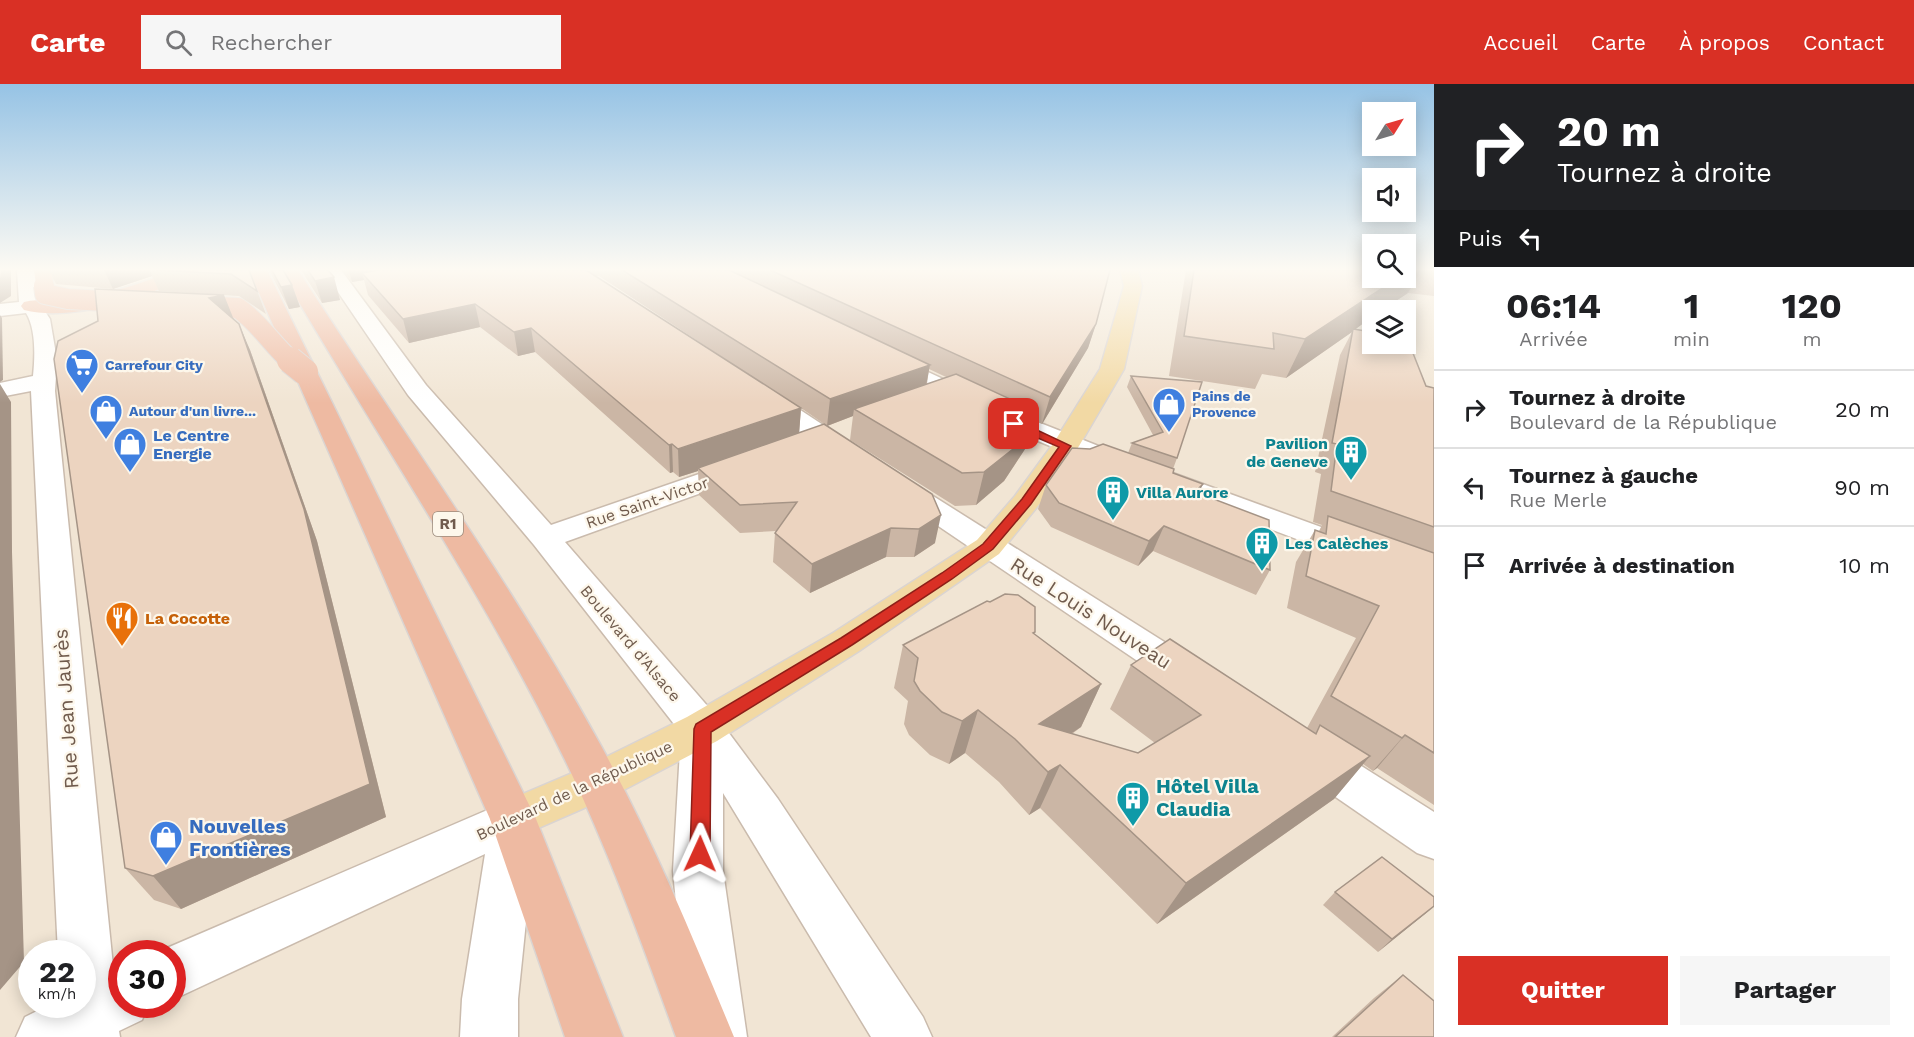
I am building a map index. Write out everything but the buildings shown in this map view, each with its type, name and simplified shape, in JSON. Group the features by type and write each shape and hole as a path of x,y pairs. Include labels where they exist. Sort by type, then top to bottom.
{"highway":[{"path":"247,314 254,319 275,348 305,372"},
{"path":"278,314 513,819 594,1037"},
{"name":"R1","path":"317,314 518,638 598,782"},
{"path":"598,782 644,879 705,1037"}],"main road":[{"name":"Boulevard de la République","path":"513,819 598,782 702,729 846,642 947,576 988,546 1026,502 1065,446 1112,369 1126,314"}],"street":[{"name":"Rue Jean Jaurès","path":"37,314 40,319 46,360 43,381 86,1023"},
{"name":"Boulevard d'Alsace","path":"369,314 417,390 545,538 702,729 762,813 903,1037"},
{"path":"866,350 1065,446 1125,465 1434,580"},
{"path":"0,390 43,381"},
{"name":"Rue Louis Nouveau","path":"749,387 879,475 1215,693"},
{"path":"920,404 951,392"},
{"path":"796,450 857,427"},
{"name":"Rue Saint-Victor","path":"545,538 762,462"},
{"path":"702,729 698,871 718,1037"},
{"path":"1285,740 1434,838"},
{"path":"489,1037 490,999 513,819"},
{"name":"Boulevard de la République","path":"186,967 513,819"}],"shaded area":[{"path":"0,314 1362,314 1362,354 1416,354 1416,314 1434,314 1434,1037 0,1037"}],"place":[{"name":"Carrefour City","path":"82,394"},
{"name":"Pains de Provence","path":"1169,433"},
{"name":"Autour d'un livre...","path":"106,440"},
{"name":"Le Centre Energie","path":"130,473"},
{"name":"Pavilion de Geneve","path":"1351,481"},
{"name":"Villa Aurore","path":"1113,521"},
{"name":"Les Calèches","path":"1262,572"},
{"name":"La Cocotte","path":"122,647"},
{"name":"Hôtel Villa Claudia","path":"1133,827"},
{"name":"Nouvelles Frontières","path":"166,866"}],"route":[{"path":"700,854 702,729 846,642 947,576 988,546 1026,502 1065,446 1014,424"}]}
